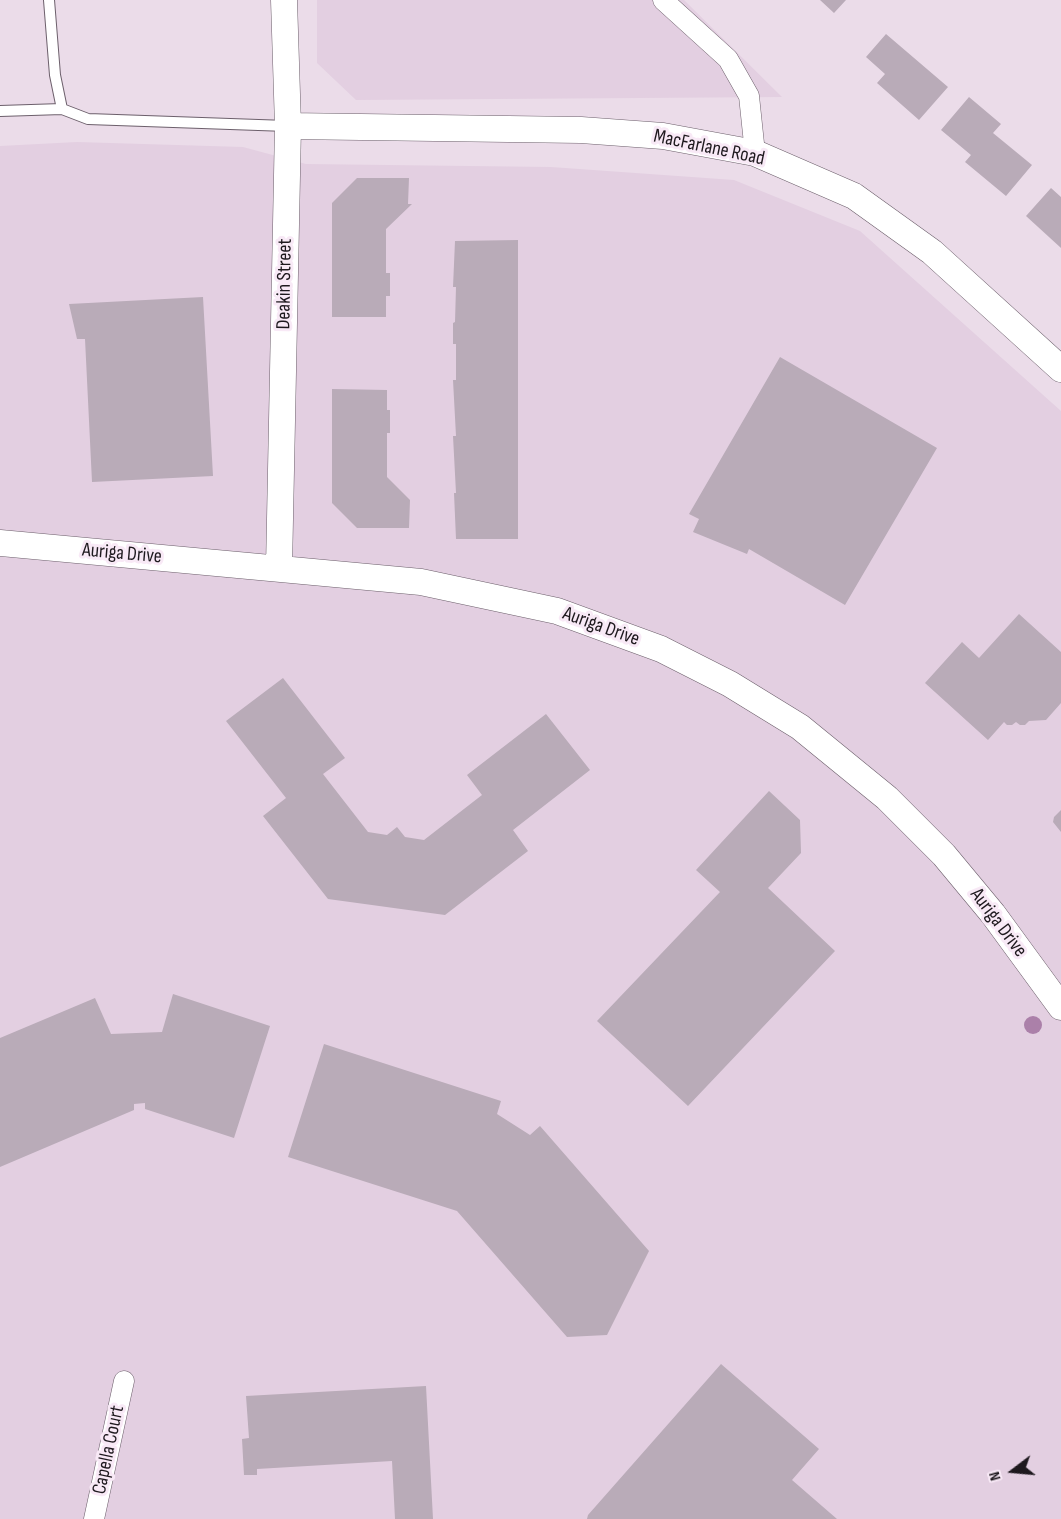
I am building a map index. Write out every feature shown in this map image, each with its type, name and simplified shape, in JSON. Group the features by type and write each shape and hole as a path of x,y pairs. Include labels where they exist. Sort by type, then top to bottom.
{"street":[{"name":"Deakin Street","path":"279,568 288,126 284,0"},
{"path":"663,0 728,59 749,96 755,153"},
{"name":"MacFarlane Road","path":"288,126 581,130 663,136 755,153 854,196 932,252 1061,369"},
{"name":"Auriga Drive","path":"0,543 421,582 557,611 661,649 730,684 800,727 887,798 945,855 993,914 1061,1007"},
{"name":"Capella Court","path":"94,1519 124,1381"}],"lane":[{"path":"49,0 55,75 62,109"},
{"path":"0,111 62,109 88,119 288,126"}],"shaded area":[{"path":"317,0 684,0 782,97 356,100 317,63"},
{"path":"77,142 243,147 306,164 551,167 734,180 860,231 1061,411 1061,1519 0,1519 0,146"}],"building":[{"path":"820,0 846,0 834,13"},
{"path":"886,34 948,87 919,120 877,83 885,74 866,57"},
{"path":"969,97 1001,124 993,133 1032,165 1006,196 965,162 971,155 941,130"},
{"path":"357,178 409,178 408,204 412,204 386,229 386,273 390,273 390,296 386,296 386,317 332,317 332,203"},
{"path":"1051,188 1061,197 1061,248 1026,216"},
{"path":"518,240 518,539 456,539 453,436 456,436 453,380 456,380 456,344 453,344 456,287 453,287 455,241"},
{"path":"203,297 213,476 92,482 85,339 77,339 69,304"},
{"path":"780,357 937,448 845,605 749,549 747,554 693,532 699,519 689,514"},
{"path":"332,389 387,390 390,433 387,433 387,477 410,500 409,528 357,528 332,503"},
{"path":"1019,614 1061,652 1061,703 1046,720 1029,721 1025,725 1016,722 1007,725 1004,722 988,740 925,683 962,642 979,658"},
{"path":"283,678 345,758 323,774 368,832 387,835 397,827 405,837 424,840 482,795 467,775 546,714 590,770 513,830 528,851 445,915 328,899 263,816 286,798 226,721"},
{"path":"769,791 800,820 801,853 768,888 835,951 688,1106 597,1021 720,892 696,870"},
{"path":"1061,810 1061,832 1053,822 1054,817"},
{"path":"173,994 270,1026 234,1138 145,1109 145,1103 134,1104 134,1110 0,1167 0,1038 95,998 111,1034 162,1032"},
{"path":"324,1044 501,1101 497,1114 530,1135 540,1126 649,1251 607,1335 567,1337 457,1211 288,1157"},
{"path":"721,1364 819,1449 792,1480 837,1519 587,1519 588,1515"},
{"path":"426,1386 433,1519 395,1519 392,1461 257,1469 257,1475 244,1475 242,1439 249,1438 246,1396"}]}
